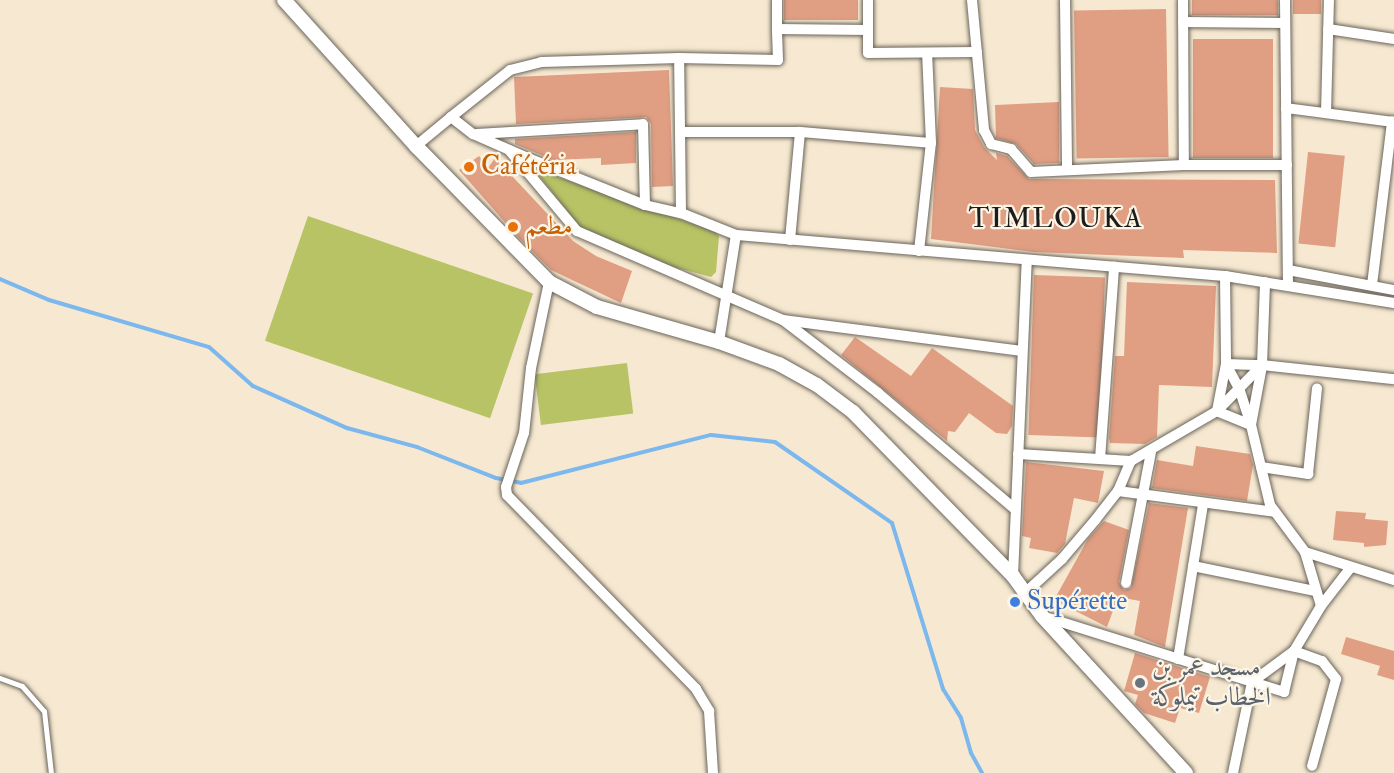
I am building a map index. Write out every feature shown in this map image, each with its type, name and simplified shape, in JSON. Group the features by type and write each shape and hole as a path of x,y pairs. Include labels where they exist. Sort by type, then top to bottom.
{"street":[{"path":"284,0 416,146 549,282 606,310 719,342 779,364 834,397 1013,576 1042,616 1186,773"},
{"path":"416,146 510,70 541,62 679,58 778,60 777,0"},
{"path":"868,0 868,53 977,52"},
{"path":"972,0 984,130 992,144 1011,148 1031,172 1067,168 1287,165"},
{"path":"1065,0 1067,168"},
{"path":"1183,0 1184,165"},
{"path":"1285,0 1288,285"},
{"path":"1326,113 1329,0"},
{"path":"1183,22 1285,23"},
{"path":"777,29 868,30"},
{"path":"1328,29 1394,39"},
{"path":"919,251 931,143 927,53"},
{"path":"679,58 681,213"},
{"path":"1286,108 1393,122 1372,285"},
{"path":"451,117 473,134 508,149 645,205 681,213 736,236 1225,276 1394,303"},
{"path":"473,134 644,124 645,205"},
{"path":"681,132 800,132 931,143"},
{"path":"790,240 800,132"},
{"path":"508,149 577,231 634,258 728,294 783,320 878,393 1015,509"},
{"path":"719,342 736,236"},
{"path":"1013,576 1027,260"},
{"path":"1100,459 1114,267"},
{"path":"1288,270 1394,290"},
{"path":"1217,411 1226,364 1225,276"},
{"path":"549,282 531,368 524,433 506,487 507,495 624,612 705,702 712,733 712,773"},
{"path":"1251,425 1262,365 1265,282"},
{"path":"783,320 1022,351"},
{"path":"1226,364 1262,365 1394,379"},
{"path":"1226,364 1239,388 1275,512 1305,552 1321,606"},
{"path":"1017,454 1131,461 1151,452 1217,411 1262,365"},
{"path":"1261,467 1308,474 1317,388"},
{"path":"1217,411 1251,425"},
{"path":"1126,583 1151,452"},
{"path":"1024,594 1062,559 1119,491 1131,461"},
{"path":"1119,491 1203,505 1275,512"},
{"path":"1178,659 1203,505"},
{"path":"1305,552 1394,580"},
{"path":"1193,566 1315,591"},
{"path":"1042,616 1284,692 1294,651 1321,606 1351,567"},
{"path":"1233,773 1252,682 1294,651"},
{"path":"1294,651 1322,661 1336,679 1312,766"}],"lane":[{"path":"0,678 31,693 44,711 51,773"}],"green space":[{"path":"534,169 714,231 719,236 716,272 711,277 666,265 582,230"},
{"path":"308,216 533,293 490,418 265,341"},
{"path":"627,363 633,414 541,425 535,374"}],"building":[{"path":"784,0 858,0 858,20 784,20"},
{"path":"1192,0 1278,0 1278,15 1192,15"},
{"path":"1293,0 1321,0 1321,14 1293,14"},
{"path":"1166,9 1169,157 1077,159 1074,11"},
{"path":"1193,39 1273,39 1273,158 1193,158"},
{"path":"669,70 673,186 652,187 651,124 646,117 516,124 514,77"},
{"path":"940,87 973,89 975,130 984,147 997,160 996,153 1007,156 1029,179 1275,180 1277,253 1183,250 1184,258 1034,252 931,239"},
{"path":"1059,102 1059,163 1034,164 1016,144 996,138 995,105"},
{"path":"636,132 636,163 601,165 601,158 553,160 515,144 515,139"},
{"path":"1308,152 1345,156 1335,247 1298,243"},
{"path":"479,156 488,168 495,158 573,241 596,256 632,271 621,303 551,270 518,237 459,170"},
{"path":"1034,275 1105,277 1099,437 1028,435"},
{"path":"1127,282 1216,286 1212,387 1159,385 1157,437 1145,444 1110,443 1109,438 1115,356 1124,356"},
{"path":"855,337 911,376 932,348 1013,406 1012,426 1007,434 996,433 969,413 955,432 948,431 947,441 841,355"},
{"path":"1196,446 1250,454 1253,465 1247,501 1152,488 1157,460 1193,466"},
{"path":"1026,462 1104,471 1098,503 1074,498 1065,544 1057,553 1029,548 1031,538 1022,536"},
{"path":"1149,503 1188,508 1165,647 1134,635 1140,601 1118,597 1107,627 1054,600 1088,539 1104,521 1129,530 1119,582 1124,590 1131,588"},
{"path":"1336,511 1366,513 1365,519 1388,521 1386,545 1364,547 1364,543 1333,540"},
{"path":"1346,637 1394,651 1394,680 1377,675 1380,666 1341,654"},
{"path":"1135,653 1210,677 1199,713 1180,708 1175,723 1144,713 1135,704 1138,695 1124,691"}],"waterway":[{"path":"0,279 49,300 209,347 253,386 347,428 417,447 496,478 521,483 711,435 775,442 892,523 943,689 961,718 971,753 982,773"}],"place":[{"name":"Cafétéria","path":"469,167"},
{"name":"مطعم","path":"513,227"},
{"name":"Supérette","path":"1015,602"},
{"name":"مسجد عمر بن الخطاب تيملوكة","path":"1140,683"}],"district":[{"name":"TIMLOUKA","path":"1056,219"}]}
